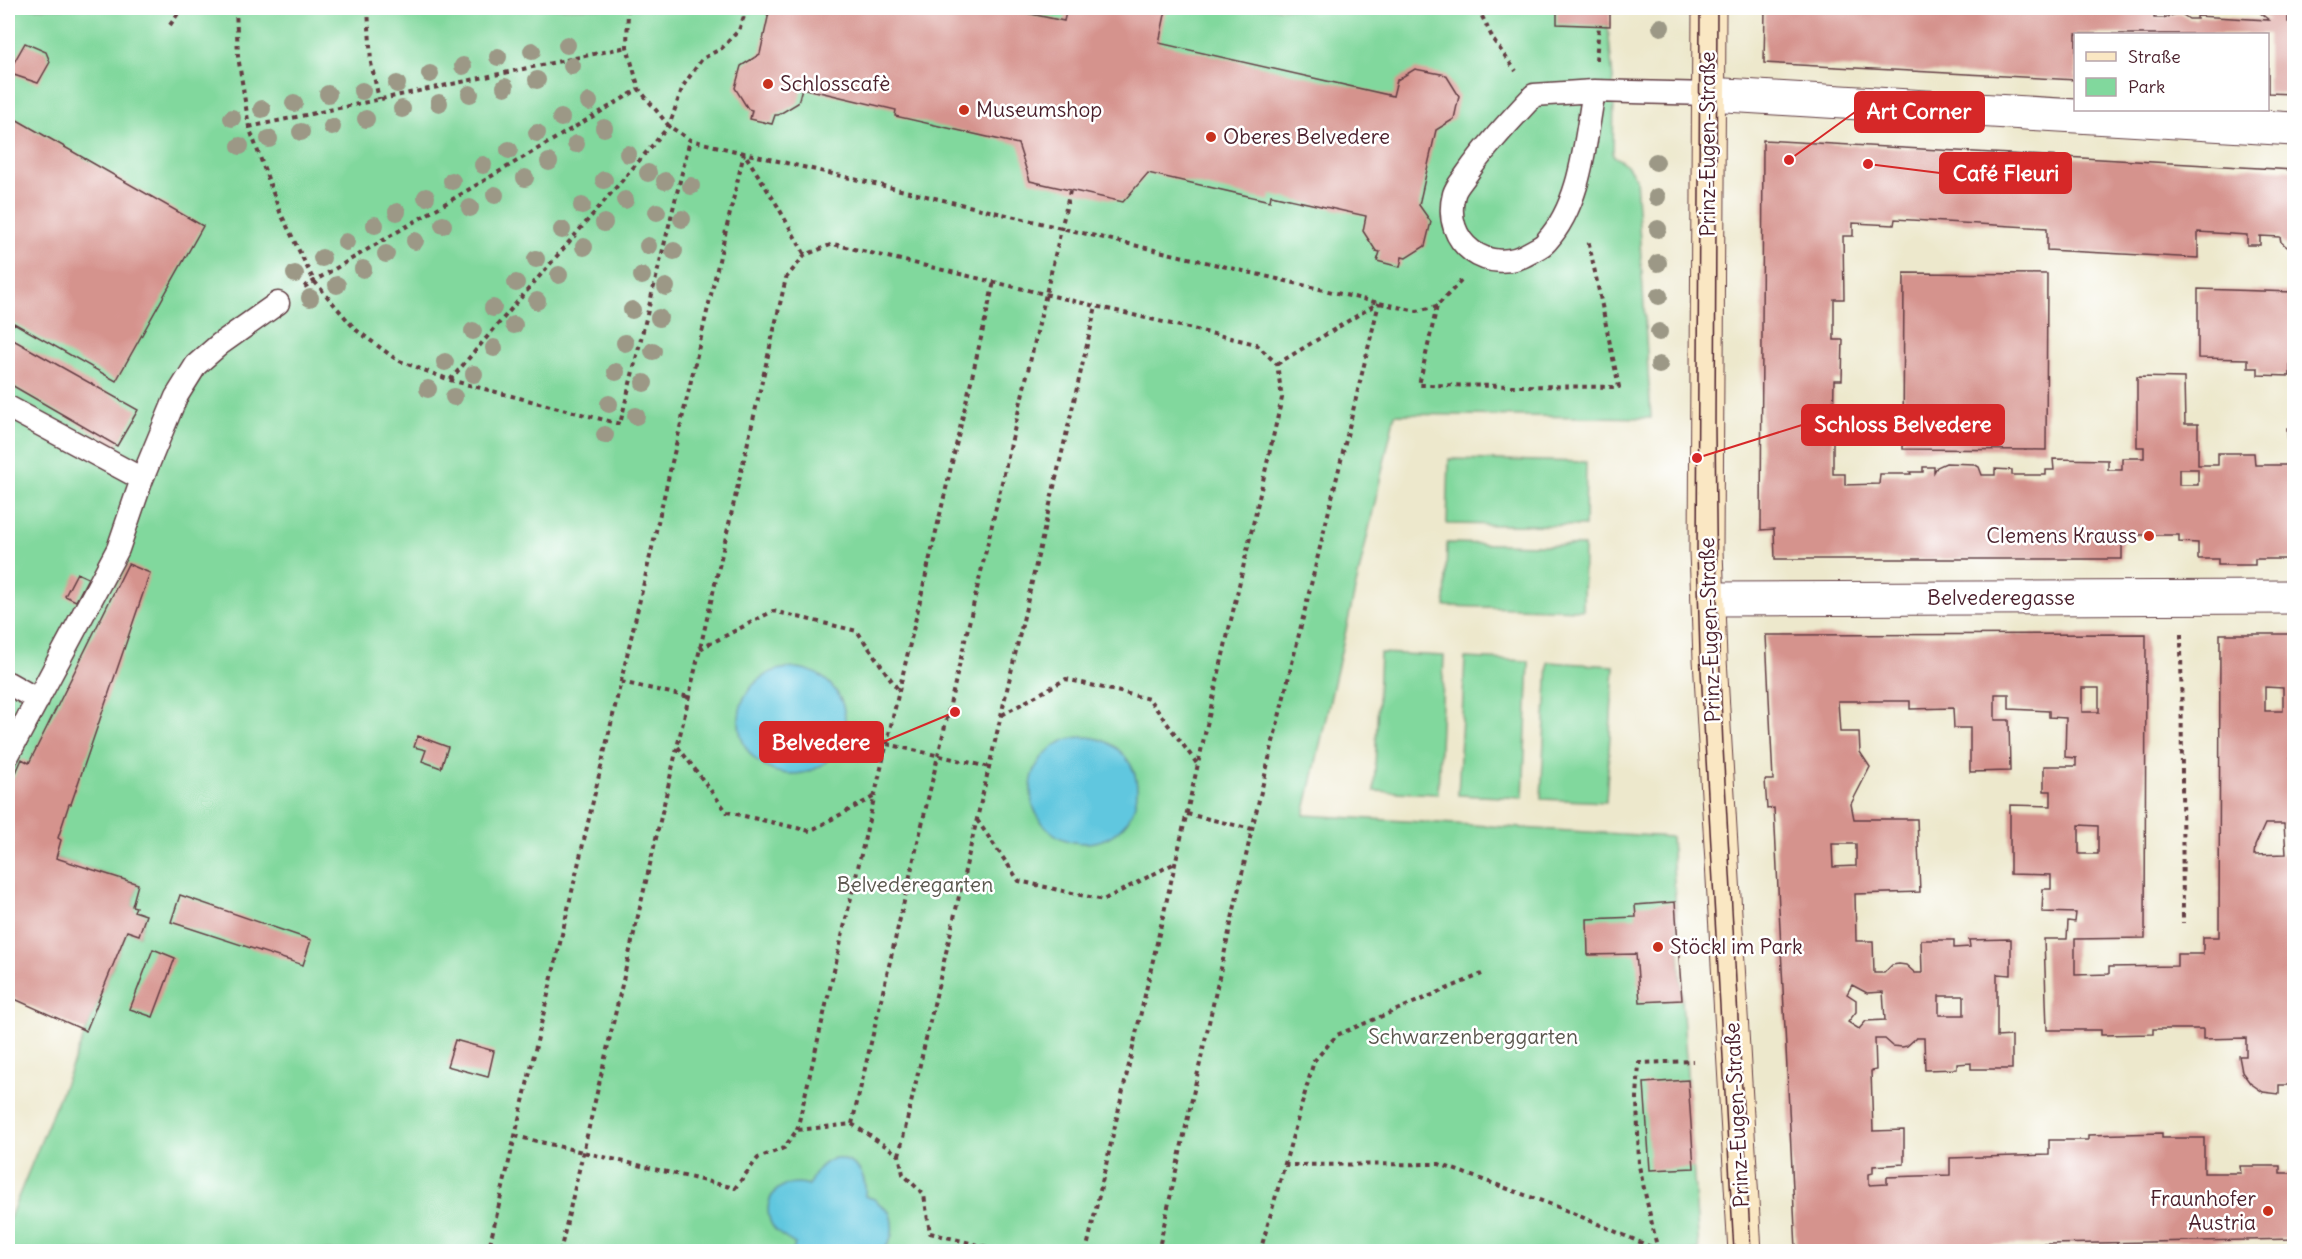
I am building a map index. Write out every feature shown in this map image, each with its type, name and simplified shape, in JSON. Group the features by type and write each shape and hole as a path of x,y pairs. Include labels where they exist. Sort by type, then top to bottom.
{"street":[{"name":"Prinz-Eugen-Straße","path":"1709,8 1707,599 1745,1251"},
{"path":"1709,94 2295,129"},
{"name":"Belvederegasse","path":"1707,599 2295,597"}],"lane":[{"path":"1594,91 1576,183 1564,219 1545,244 1519,259 1500,261 1481,258 1459,240 1451,214 1454,192 1486,146 1534,95 1594,91 1709,94"},
{"path":"8,755 118,549 142,480 176,397 196,366 220,344 278,303"},
{"path":"8,407 142,480"},
{"path":"8,683 38,700"}],"path":[{"path":"170,25 182,8"},
{"path":"236,8 238,56 249,127 280,212 314,281 355,329 397,360 450,380 620,424 690,140"},
{"path":"369,8 371,63 379,99"},
{"path":"619,8 628,8 627,47 639,89 669,126 690,140 1379,303 1417,311 1437,306 1419,385 1619,387 1576,183"},
{"path":"740,8 768,14"},
{"path":"450,380 669,126 683,86 702,59 722,48 739,30 747,8"},
{"path":"1478,8 1499,50"},
{"path":"249,127 627,47"},
{"path":"278,303 639,89"},
{"path":"744,153 805,255"},
{"path":"488,1251 744,153"},
{"path":"852,1124 1070,191"},
{"path":"560,1251 786,278 805,255 833,244 1256,344 1277,364 1282,398 1086,1251"},
{"path":"515,1136 735,1188 758,1158 784,1148 797,1130 994,282"},
{"path":"1277,364 1379,303"},
{"path":"1158,1251 1252,829 1379,303"},
{"path":"1007,1251 930,1233 924,1195 903,1174 899,1155 1096,306"},
{"path":"700,649 773,611 857,631 899,692"},
{"path":"2181,630 2183,923"},
{"path":"1001,715 1066,679 1149,699 1198,765"},
{"path":"621,682 689,697"},
{"path":"887,744 989,767"},
{"path":"678,746 727,812 810,831 875,796"},
{"path":"1187,814 1252,829"},
{"path":"977,819 1019,881 1103,900 1176,863"},
{"path":"1260,1251 1314,1061 1337,1035 1482,974"},
{"path":"1658,1251 1639,1166 1637,1098 1639,1063 1693,1061"},
{"path":"797,1130 852,1124 899,1155"},
{"path":"1284,1165 1439,1164 1561,1208 1658,1251 1687,1251"}],"green space":[{"path":"8,8 1610,8 1608,27 1614,90 1613,155 1627,165 1636,178 1651,418 1395,414 1304,815 1671,837 1699,1251 8,1251 8,1222 127,931 139,935 146,916 134,911 135,907 132,906 138,884 56,858 8,950"},
{"path":"1449,459 1586,462 1585,526 1447,524"},
{"path":"1447,543 1584,546 1583,610 1445,606"},
{"path":"1380,653 1444,656 1438,794 1374,791"},
{"path":"1465,658 1529,661 1523,798 1458,795"},
{"path":"1548,662 1614,666 1606,802 1541,799"}],"water":[{"path":"792,668 812,672 830,683 841,701 845,721 841,741 830,759 812,770 792,774 772,770 754,759 743,741 739,721 743,701 754,683 772,672"},
{"path":"1084,737 1104,741 1122,752 1133,770 1137,790 1133,810 1122,828 1104,839 1084,843 1064,839 1046,828 1035,810 1031,790 1035,770 1046,752 1064,741"},
{"path":"835,1158 849,1162 859,1170 864,1181 865,1196 874,1199 890,1213 892,1234 888,1244 880,1251 793,1251 795,1244 780,1234 770,1221 769,1203 777,1190 792,1183 809,1185 819,1168"}],"building":[{"name":"Oberes Belvedere","path":"770,8 1003,8 1064,21 1067,8 1165,8 1159,43 1393,96 1397,80 1415,69 1446,75 1459,96 1454,119 1436,130 1419,205 1431,222 1425,246 1406,258 1402,257 1400,267 1377,261 1380,252 1376,251 1363,231 1366,216 1271,195 1270,201 1148,173 1123,202 1030,181 1018,144 895,116 896,110 802,88 798,103 775,115 772,124 750,119 752,110 748,109 735,88 741,66 760,54"},
{"path":"1557,8 1610,8 1610,26 1557,24"},
{"path":"1765,8 2154,8 2154,18 2180,13 2189,19 2197,19 2197,16 2269,20 2254,8 2288,8 2288,22 2294,22 2294,94 2269,93 2269,33 2074,33 2074,80 1764,63"},
{"path":"25,43 46,52 50,62 38,83 8,73"},
{"path":"12,117 203,226 116,381 14,323 8,335 8,125"},
{"path":"1763,140 2294,170 2294,249 2291,250 2281,242 2280,237 2260,236 2260,245 2247,245 2247,235 2198,232 2198,258 2047,250 2047,228 1895,219 1894,225 1853,223 1853,236 1843,236 1844,299 1834,299 1834,340 1843,340 1842,380 1834,380 1833,474 1845,474 1845,485 1879,484 1880,474 1911,474 1910,472 1923,472 1923,467 1934,467 1934,472 1937,467 1946,463 1974,464 1979,467 1982,475 1995,475 1995,469 2012,470 2012,475 2046,475 2046,470 2054,470 2053,459 2108,460 2108,470 2122,470 2122,458 2144,458 2144,447 2137,447 2137,377 2184,378 2185,424 2198,424 2198,465 2218,465 2218,453 2254,453 2255,465 2294,465 2294,559 2255,559 2255,565 2218,565 2218,559 2198,559 2198,543 2179,542 2179,535 2122,535 2122,559 1775,559 1774,529 1761,530","holes":["2179,469 2198,469 2198,485 2179,485"]},
{"path":"1904,273 2047,274 2046,450 1903,449"},
{"path":"2198,289 2294,292 2294,360 2290,360 2290,376 2258,375 2258,368 2248,368 2248,359 2198,358"},
{"path":"8,337 138,410 117,446 8,383"},
{"path":"2287,428 2294,428 2294,445 2288,445"},
{"path":"128,564 150,573 71,804 69,804 58,838 61,840 56,858 138,884 132,906 136,907 134,911 146,915 139,935 127,931 86,1031 8,996 8,782 14,777 22,759 29,763"},
{"path":"77,573 88,578 76,601 65,596"},
{"path":"2146,634 2145,938 2075,939 2075,975 2109,974 2109,967 2177,966 2177,954 2203,954 2203,937 2219,937 2220,634 2294,634 2294,758 2290,758 2290,765 2294,765 2294,1085 2279,1085 2279,1094 2263,1092 2250,1083 2242,1072 2239,1056 2246,1056 2246,1038 2203,1039 2203,1029 2153,1029 2153,1034 2101,1035 2101,1030 2047,1030 2044,939 2067,939 2068,921 2075,922 2076,913 2042,912 2043,889 2051,889 2051,875 2010,874 2010,805 2051,806 2051,791 2044,791 2044,766 2076,766 2076,758 2065,757 2066,718 2049,717 2049,711 2009,709 2009,694 1995,694 1995,720 2009,720 2010,771 1970,772 1970,728 1954,728 1953,708 1910,709 1910,701 1838,701 1840,732 1859,732 1860,752 1870,767 1851,804 1854,819 1917,819 1920,892 1855,894 1856,941 1873,941 1874,973 1884,973 1892,965 1899,964 1906,965 1915,973 1922,973 1921,940 1954,940 1954,948 1970,947 1969,940 2011,939 2011,975 1997,974 1997,1037 2012,1036 2012,1069 1971,1069 1971,1063 1957,1064 1957,1069 1925,1070 1924,1038 1916,1038 1907,1046 1902,1047 1893,1046 1885,1039 1875,1039 1876,1070 1871,1071 1873,1131 1904,1130 1904,1164 1873,1166 1873,1173 1869,1174 1869,1185 1887,1184 1887,1177 1950,1175 1950,1158 2049,1155 2049,1140 2088,1140 2088,1135 2162,1133 2162,1138 2204,1138 2204,1173 2241,1173 2240,1166 2280,1166 2280,1173 2294,1173 2294,1239 1796,1249 1774,808 1767,809 1765,780 1773,780 1766,635","holes":["2265,687 2283,688 2283,711 2265,711","2082,688 2099,688 2099,712 2082,712","2265,824 2284,824 2286,854 2254,855 2255,846","2079,825 2098,826 2098,854 2079,854","1832,844 1856,844 1856,866 1833,867","1852,985 1867,993 1883,992 1885,1020 1866,1021 1859,1029 1848,1022 1856,1012 1856,1000 1847,994","1939,996 1964,996 1964,1015 1939,1015"]},
{"path":"418,736 448,747 441,768 422,761 426,750 414,747"},
{"path":"180,895 311,940 303,965 171,922"},
{"path":"1675,902 1682,1000 1640,1002 1636,954 1588,955 1587,919 1636,917 1635,905"},
{"path":"153,949 175,958 153,1017 130,1009"},
{"path":"455,1040 494,1051 488,1077 447,1066"},
{"path":"1688,1080 1694,1168 1650,1170 1644,1083"}],"tram line":[{"path":"1700,8 1697,552 1700,654 1734,1252"},
{"path":"1717,8 1715,428 1717,599 1751,1252"}],"place":[{"name":"Schlosscafè","path":"768,84"},
{"name":"Museumshop","path":"964,110"},
{"name":"Oberes Belvedere","path":"1211,137"},
{"name":"Art Corner","path":"1789,160"},
{"name":"Café Fleuri","path":"1868,164"},
{"name":"Schloss Belvedere","path":"1697,458"},
{"name":"Clemens Krauss","path":"2149,536"},
{"name":"Belvedere","path":"955,712"},
{"name":"Stöckl im Park","path":"1658,947"},
{"name":"Fraunhofer Austria","path":"2268,1211"}],"park label":[{"name":"Belvederegarten","path":"915,885"},
{"name":"Schwarzenberggarten","path":"1473,1037"}]}
